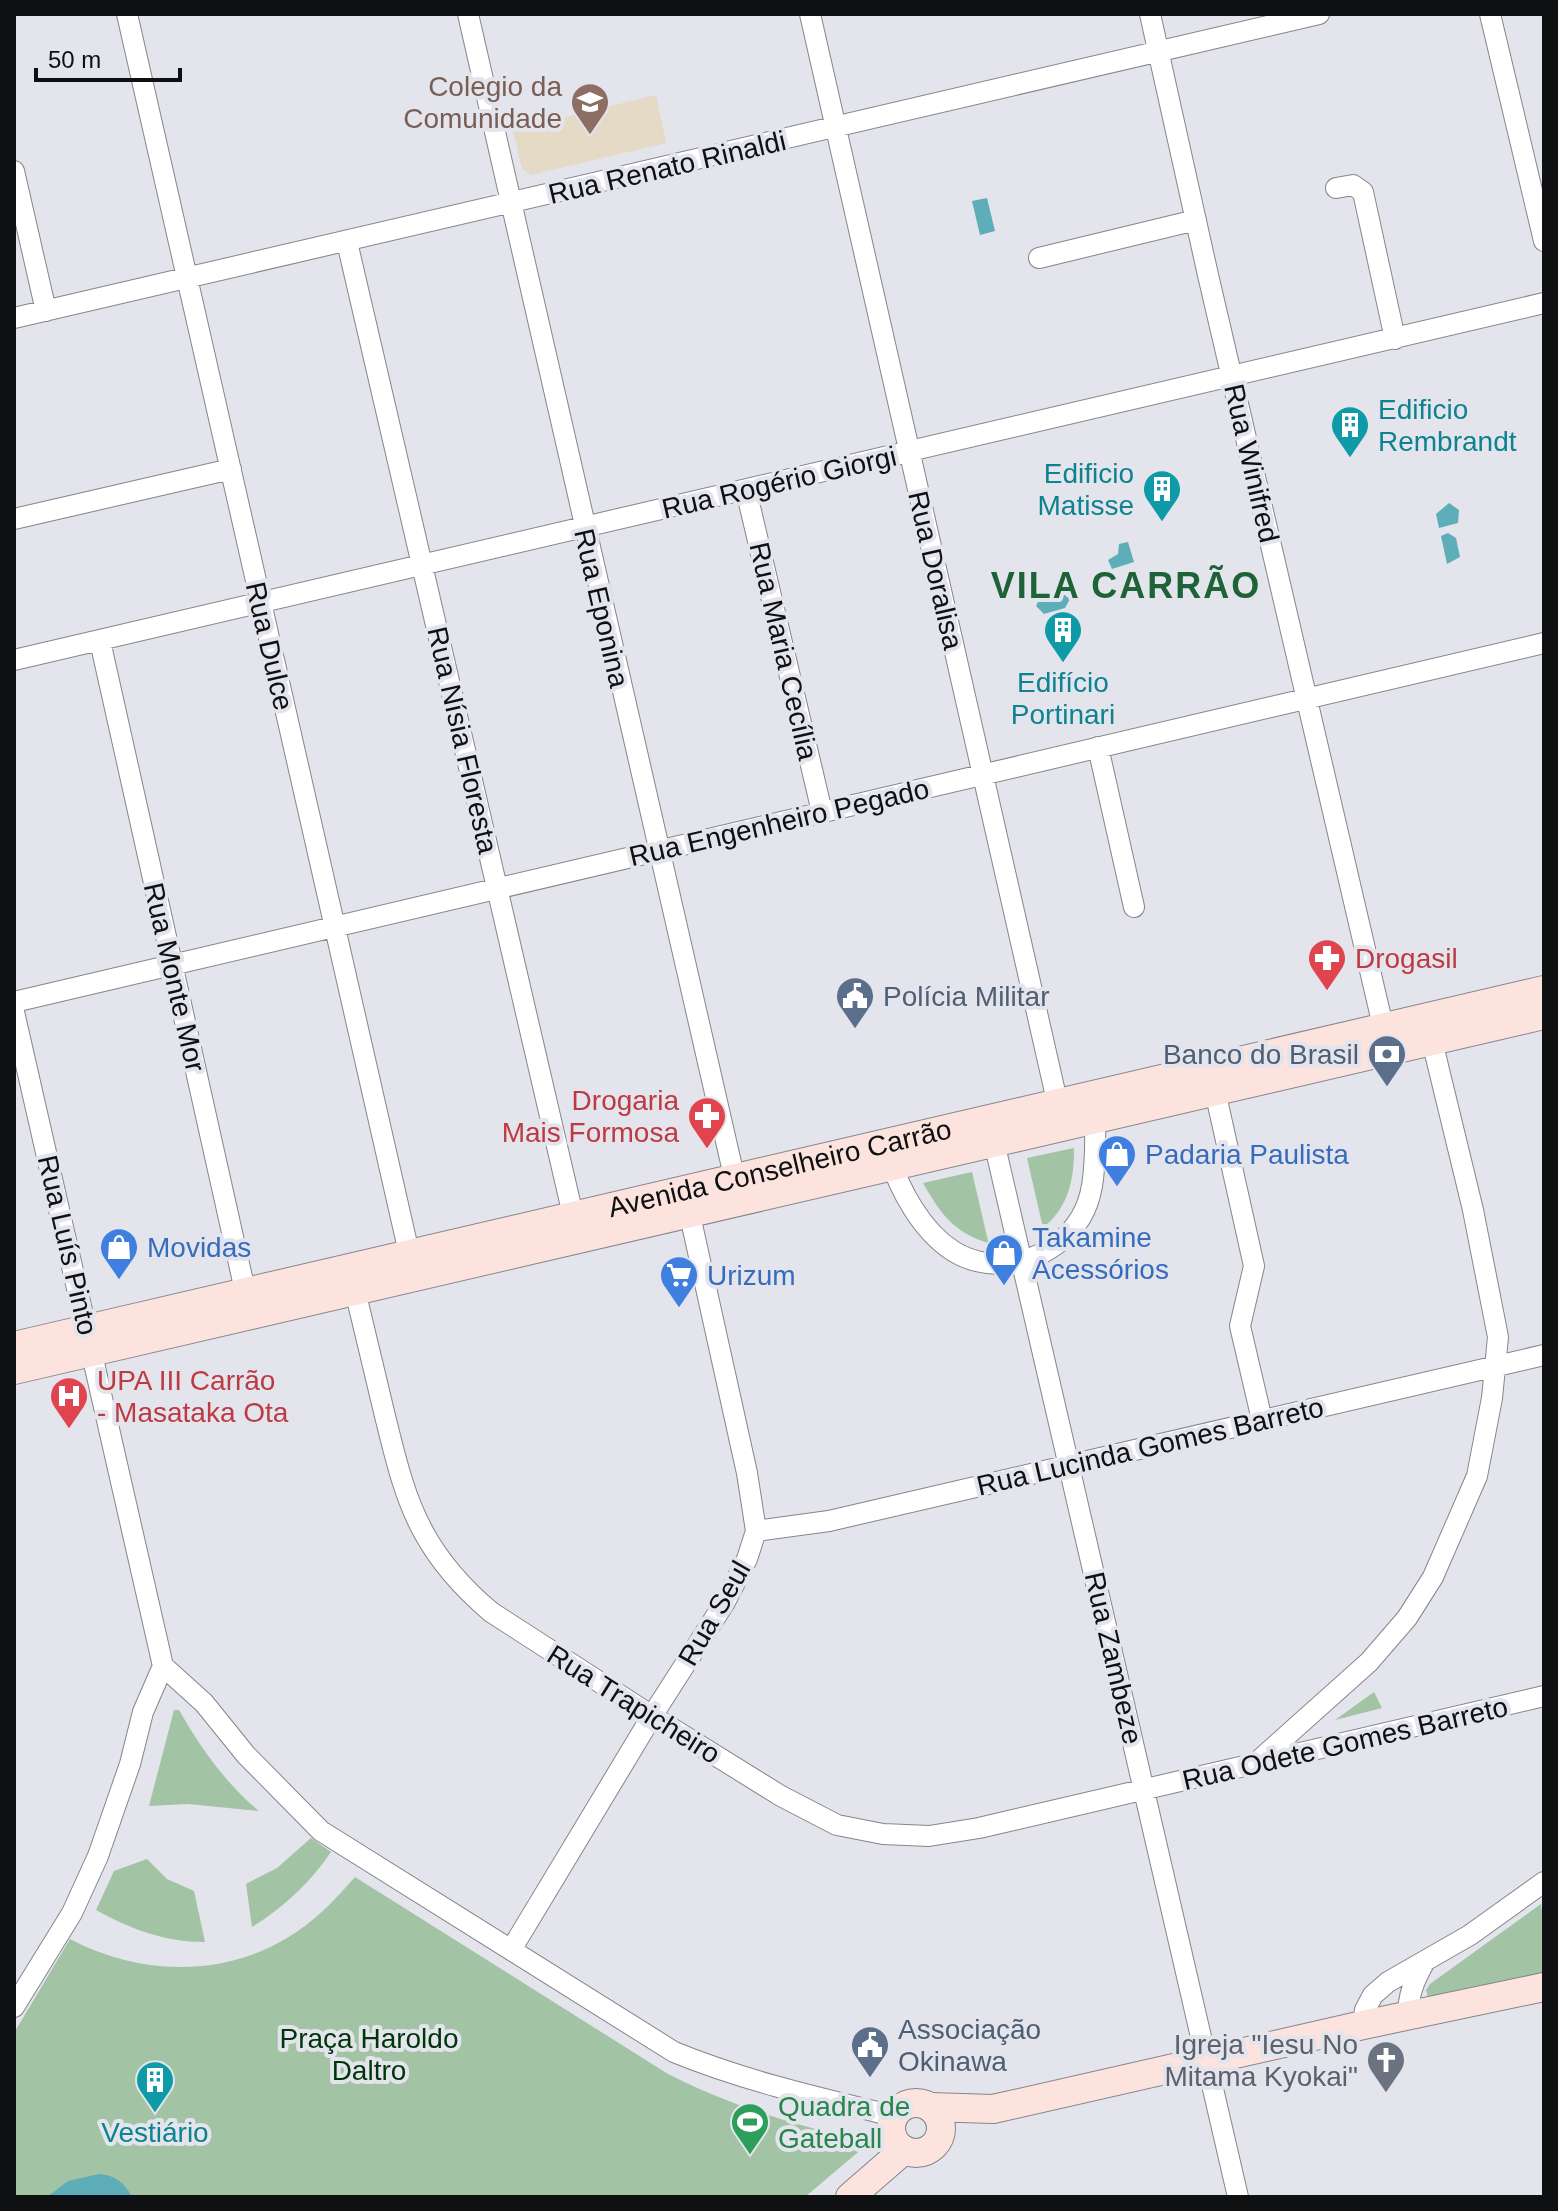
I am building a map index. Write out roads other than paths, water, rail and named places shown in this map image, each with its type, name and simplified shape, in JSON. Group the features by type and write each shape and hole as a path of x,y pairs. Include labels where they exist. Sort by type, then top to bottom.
{"main road":[{"name":"Avenida Conselheiro Carrão","path":"1093,1107 1215,1091 1544,990"},
{"name":"Avenida Conselheiro Carrão","path":"14,1370 90,1341 889,1154 1386,1039 1432,1041 1544,1015"},
{"name":"Avenida Conselheiro Carrão","path":"14,1346 90,1341"},
{"path":"993,2109 939,2137 920,2152 904,2150 893,2139 891,2124 894,2116 906,2105 914,2103 930,2107 993,2109 1544,1987"},
{"path":"930,2107 940,2121 939,2137"},
{"path":"850,2197 904,2150"}],"street":[{"name":"Rua Dulce","path":"127,14 412,1266"},
{"name":"Rua Eponina","path":"468,14 509,205 737,1190"},
{"name":"Rua Doralisa","path":"810,14 1060,1115"},
{"name":"Rua Winifred","path":"1150,14 1231,377 1386,1039"},
{"name":"Rua Renato Rinaldi","path":"14,318 1319,14"},
{"path":"1490,14 1544,241"},
{"path":"14,171 46,311"},
{"path":"1336,188 1353,185 1363,192 1395,339"},
{"path":"1039,258 1196,220"},
{"name":"Rua Nísia Floresta","path":"347,242 576,1227"},
{"name":"Rua Rogério Giorgi","path":"14,660 1544,303"},
{"path":"14,519 231,469"},
{"name":"Rua Maria Cecília","path":"746,490 822,812"},
{"name":"Rua Monte Mor","path":"100,641 248,1303"},
{"name":"Rua Engenheiro Pegado","path":"14,1002 1544,643"},
{"path":"1098,747 1134,907"},
{"name":"Rua Luís Pinto","path":"14,1012 163,1666"},
{"path":"1253,1765 1369,1662 1407,1618 1433,1577 1477,1476 1498,1337 1494,1306 1432,1041"},
{"path":"1215,1091 1254,1266 1240,1326 1262,1420"},
{"path":"889,1154 914,1208 929,1230 955,1252 990,1265 1004,1265 1044,1253 1058,1243 1081,1217 1089,1200 1094,1174 1093,1107"},
{"name":"Rua Zambeze","path":"992,1131 1238,2197"},
{"name":"Rua Seul","path":"511,1950 652,1716 725,1602 747,1559 756,1531 747,1473 687,1202"},
{"name":"Rua Trapicheiro","path":"352,1280 398,1469 418,1521 447,1568 491,1612 652,1716 781,1796 837,1825 883,1834 929,1836 979,1828 1145,1788"},
{"name":"Rua Lucinda Gomes Barreto","path":"756,1531 829,1521 1544,1355"},
{"path":"14,2007 72,1913 98,1856 130,1764 143,1712 163,1666 204,1703 246,1755 321,1831 674,2052 716,2070 787,2091 894,2116"},
{"name":"Rua Odete Gomes Barreto","path":"1145,1788 1544,1696"},
{"path":"1363,2025 1365,2010 1373,1995 1402,1972 1424,1963 1470,1935 1544,1882"},
{"path":"1408,2017 1411,1986 1424,1963"}],"water":[{"path":"987,198 995,231 980,235 972,201"},
{"path":"1449,503 1459,510 1458,523 1439,528 1436,514"},
{"path":"1448,533 1456,538 1460,557 1447,564 1441,536"},
{"path":"1128,542 1134,562 1112,569 1108,560 1118,554 1119,544"},
{"path":"1062,593 1070,599 1065,608 1044,614 1036,606 1040,598"},
{"path":"99,2174 119,2181 132,2197 47,2197 68,2181"}],"place":[{"name":"Colegio da Comunidade","path":"590,136"},
{"name":"Edificio Rembrandt","path":"1350,459"},
{"name":"Edificio Matisse","path":"1162,523"},
{"name":"Edifício Portinari","path":"1063,664"},
{"name":"Drogasil","path":"1327,992"},
{"name":"Polícia Militar","path":"855,1030"},
{"name":"Banco do Brasil","path":"1387,1088"},
{"name":"Drogaria Mais Formosa","path":"707,1150"},
{"name":"Padaria Paulista","path":"1117,1188"},
{"name":"Movidas","path":"119,1281"},
{"name":"Takamine Acessórios","path":"1004,1287"},
{"name":"Urizum","path":"679,1309"},
{"name":"UPA III Carrão - Masataka Ota","path":"69,1430"},
{"name":"Associação Okinawa","path":"870,2079"},
{"name":"Igreja \"Iesu No Mitama Kyokai\"","path":"1386,2094"},
{"name":"Vestiário","path":"155,2114"},
{"name":"Quadra de Gateball","path":"750,2156"}],"district":[{"name":"VILA CARRÃO","path":"1126,585"}],"park label":[{"name":"Praça Haroldo Daltro","path":"369,2054"}]}
